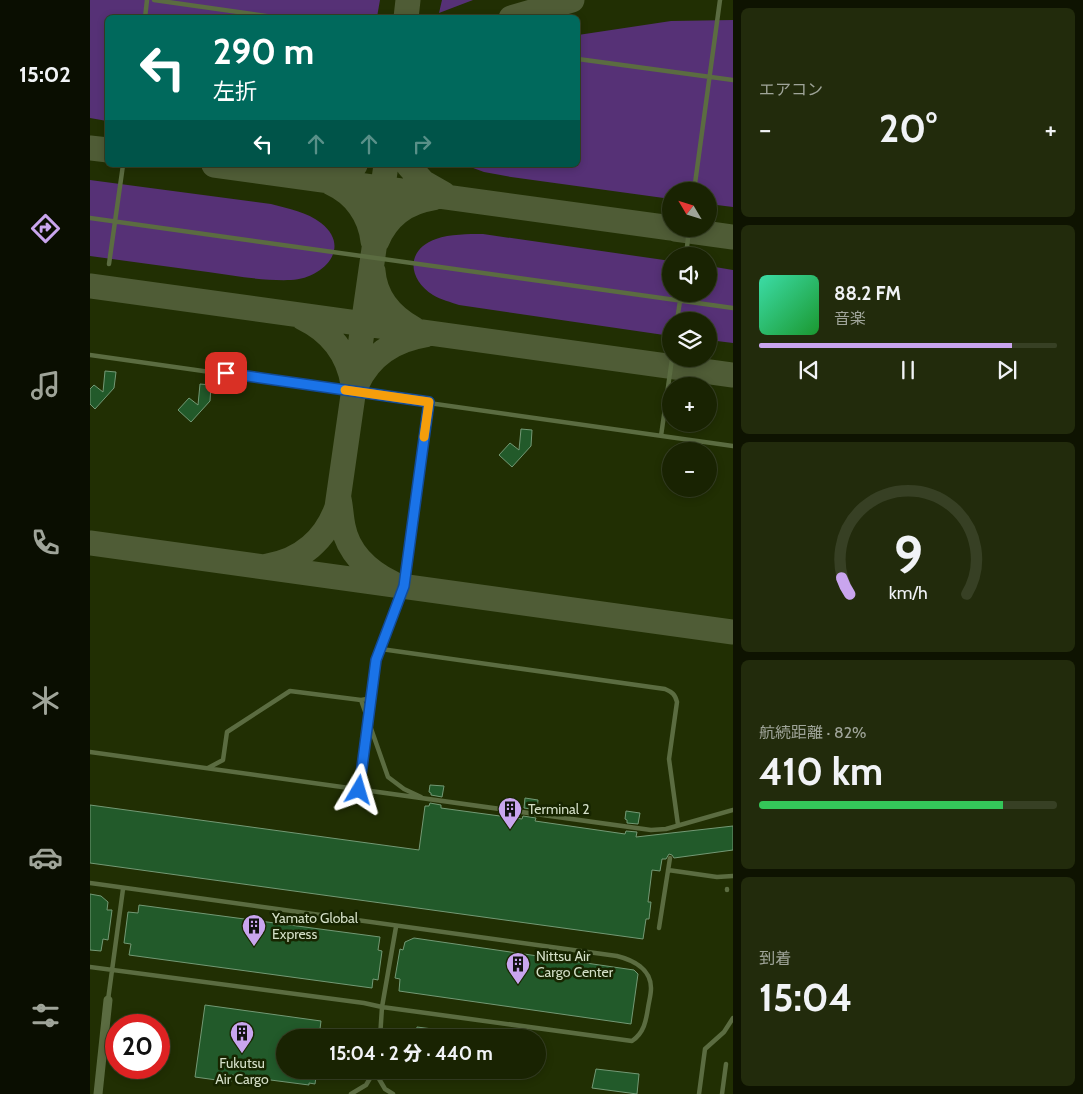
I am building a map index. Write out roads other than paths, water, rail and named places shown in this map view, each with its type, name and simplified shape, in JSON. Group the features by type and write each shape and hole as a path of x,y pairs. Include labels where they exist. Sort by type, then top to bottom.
{"street":[{"path":"98,1094 108,1000"}],"lane":[{"path":"145,15 147,0"},
{"path":"154,0 259,15"},
{"path":"695,182 720,0"},
{"path":"580,59 733,80"},
{"path":"109,264 123,167"},
{"path":"90,218 662,297"},
{"path":"693,302 733,308"},
{"path":"90,355 733,446"},
{"path":"661,436 671,367"},
{"path":"359,790 376,660 404,586 429,402"},
{"path":"380,649 671,691 676,697 677,702 669,759 678,825"},
{"path":"207,768 223,760 226,732 290,691 361,700 367,700 372,695"},
{"path":"361,700 388,777 404,789 425,799"},
{"path":"90,752 645,830 666,831 678,825 733,810"},
{"path":"659,928 670,858"},
{"path":"668,870 717,877 733,876"},
{"path":"90,883 630,959 639,965 652,987 646,1023 638,1037 632,1041 90,967"},
{"path":"108,1000 123,889"},
{"path":"381,1029 382,1007 396,927"},
{"path":"699,1094 705,1049 724,1032 733,1018"},
{"path":"722,1094 726,1064"},
{"path":"351,1094 362,1088 369,1079"},
{"path":"379,1079 385,1089 393,1094"}],"place":[{"name":"Terminal 2","path":"510,830"},
{"name":"Yamato Global Express","path":"254,947"},
{"name":"Nittsu Air Cargo Center","path":"518,985"},
{"name":"Fukutsu Air Cargo","path":"242,1054"}]}
